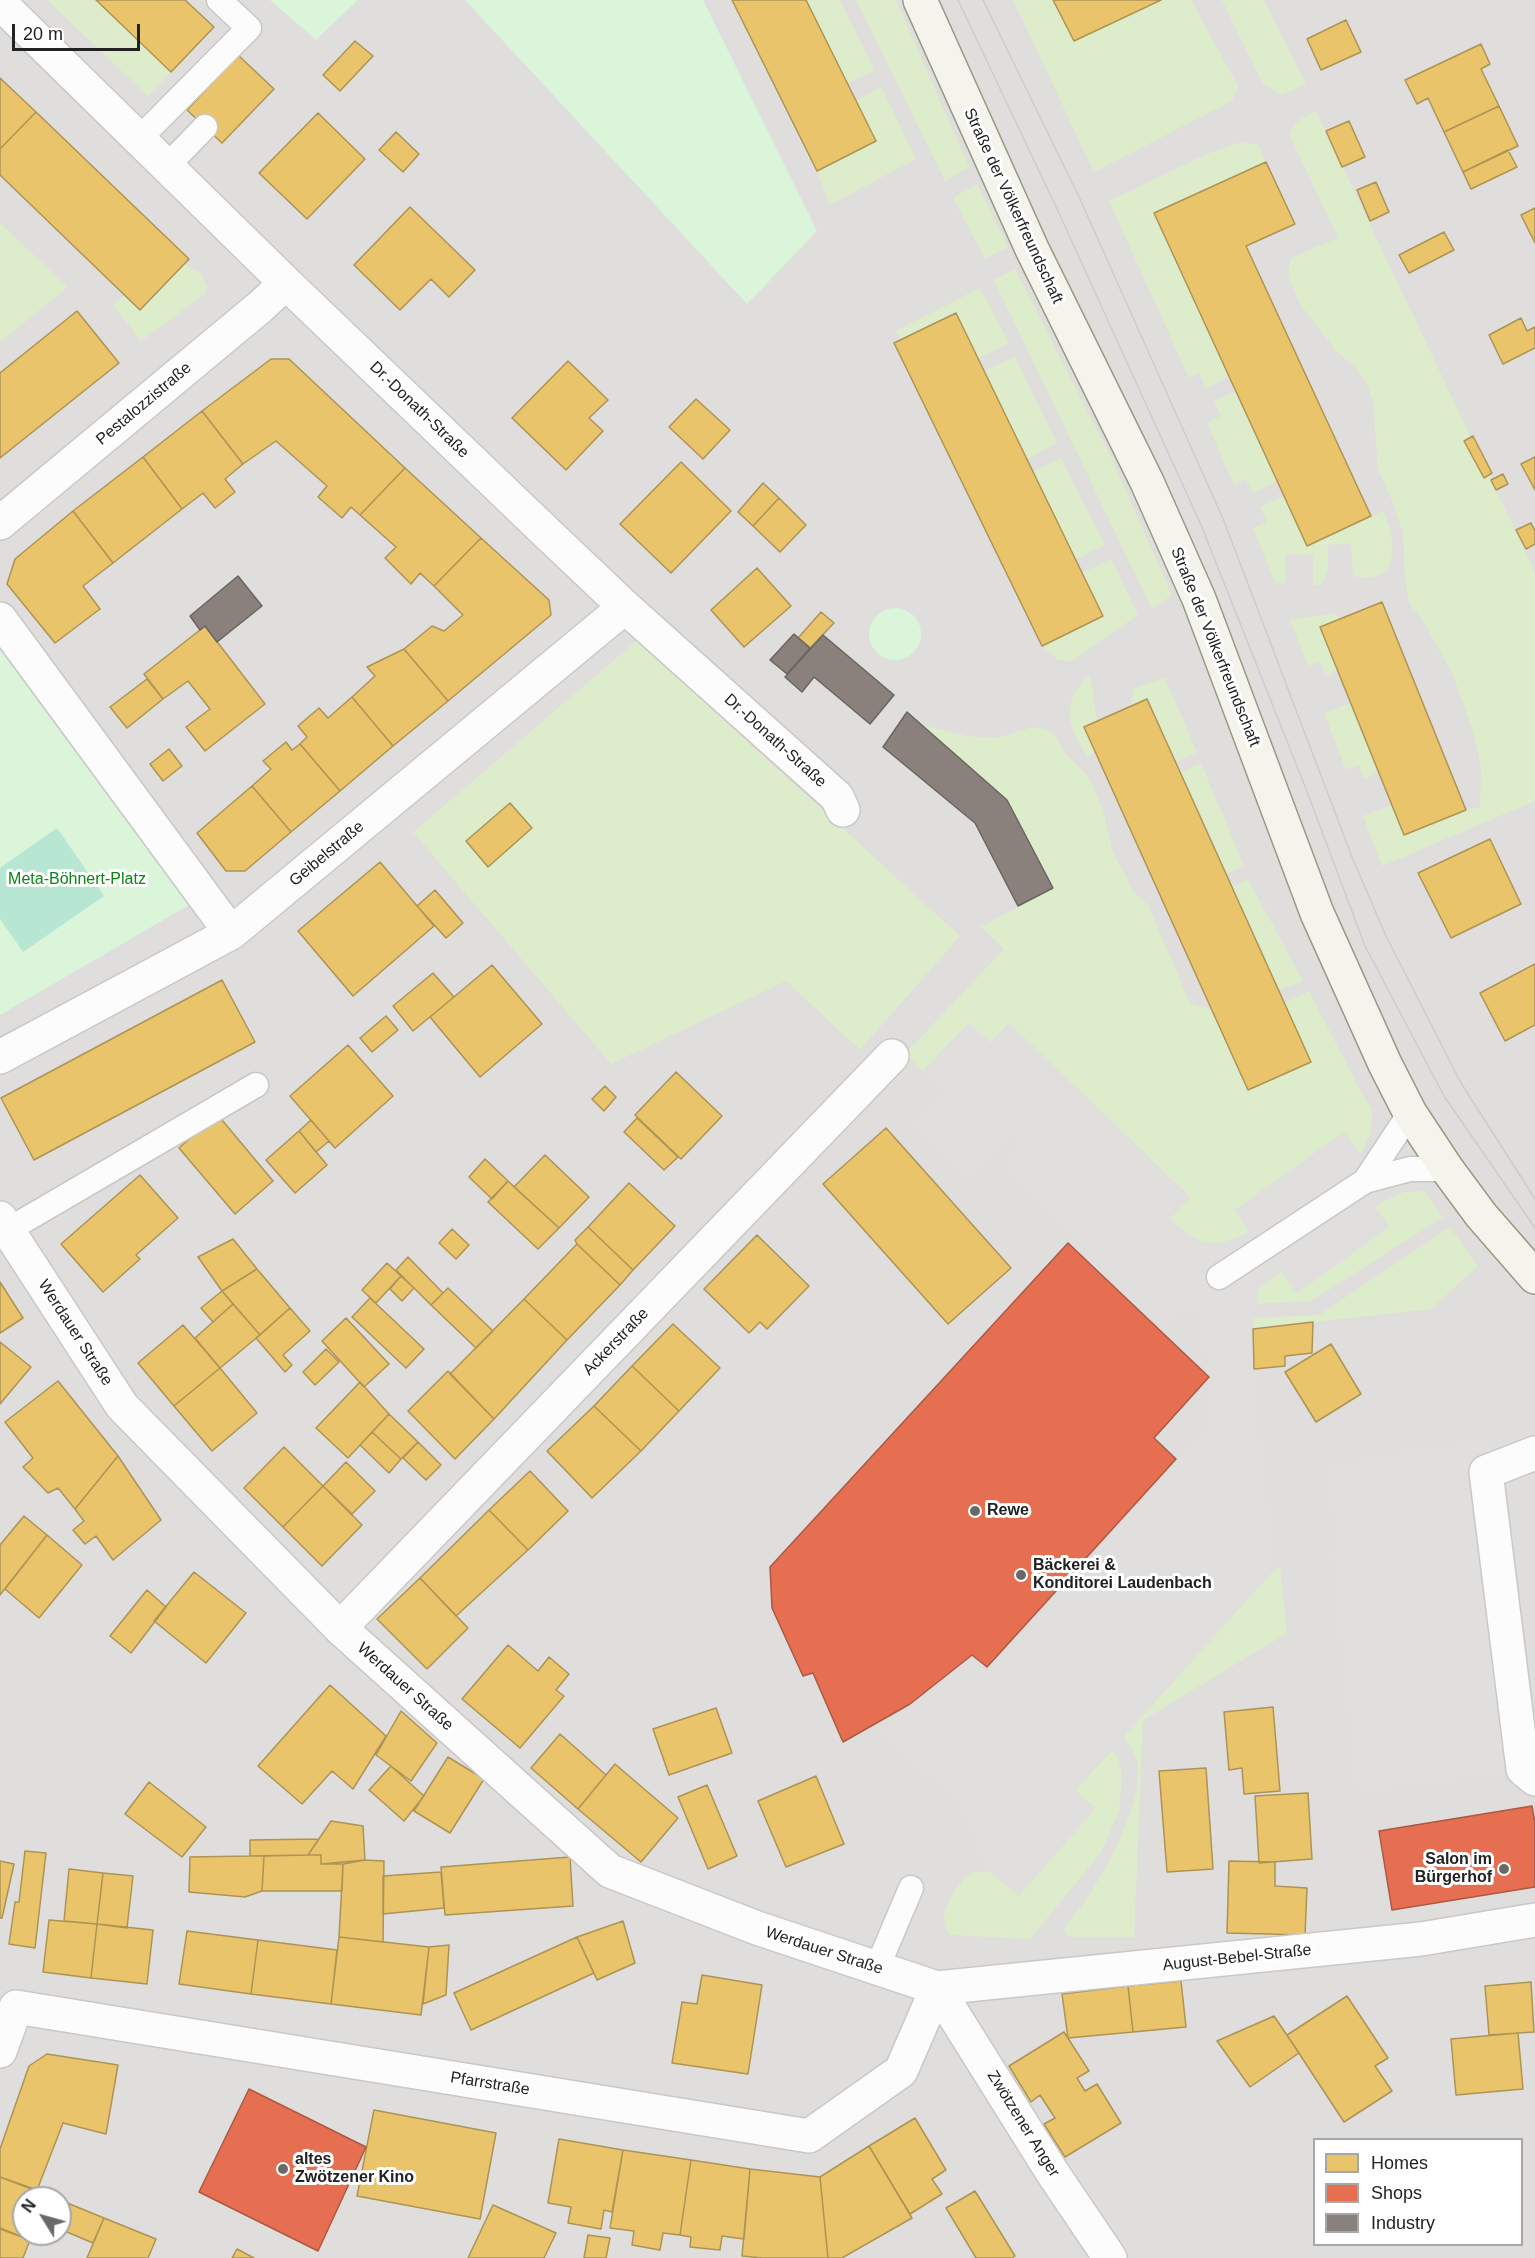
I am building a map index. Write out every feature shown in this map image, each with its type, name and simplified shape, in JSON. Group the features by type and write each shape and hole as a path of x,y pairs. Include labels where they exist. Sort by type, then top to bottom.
{"main road":[{"name":"Straße der Völkerfreundschaft","path":"920,0 1032,249 1147,482 1194,588 1317,913 1384,1064 1410,1113 1447,1169 1481,1215 1535,1277"}],"street":[{"name":"Dr.-Donath-Straße","path":"0,3 286,283 625,607 837,797 843,810"},
{"name":"Pestalozzistraße","path":"0,522 286,283"},
{"name":"Geibelstraße","path":"0,1057 231,933 625,607"},
{"path":"0,619 231,933"},
{"name":"Ackerstraße","path":"340,1628 892,1056"},
{"name":"Werdauer Straße","path":"4,1224 122,1406 340,1628 610,1870 757,1928 938,1988"},
{"path":"1535,1453 1486,1472 1523,1769 1535,1779"},
{"name":"August-Bebel-Straße","path":"938,1988 1420,1939 1535,1920"},
{"name":"Pfarrstraße","path":"0,2051 8,2005 809,2136 901,2071 938,1988"},
{"name":"Zwötzener Anger","path":"938,1988 1052,2172 1110,2258"}],"lane":[{"path":"139,139 249,28 219,0"},
{"path":"167,166 205,127"},
{"path":"4,1224 256,1085"},
{"path":"1365,1181 1410,1113"},
{"path":"1219,1277 1365,1181 1410,1169 1447,1169"},
{"path":"877,1968 911,1888"}],"shaded area":[{"path":"0,0 1535,0 1535,2258 0,2258"},
{"path":"969,1023 990,1043 1009,1023 1190,1197 1170,1219 1187,1235 1205,1244 1227,1243 1249,1232 1235,1210 1345,1132 1361,1155 1365,1181 1374,1205 1389,1227 1297,1293 1281,1272 1259,1288 1253,1318 1256,1420 1274,1570 1075,1790 1095,1809 1019,1896 990,1872 962,1808 878,1726 912,1706 970,1660 987,1672 1212,1422 1211,1379 1200,1315 1191,1304 1167,1327 1004,1165 1025,1142 1011,1136 969,1180 913,1125 945,1092 923,1071"},
{"path":"1482,1441 1523,1769 1358,1790 1333,1551 1340,1548 1325,1467"}],"green space":[{"path":"47,0 96,0 171,72 148,96"},
{"path":"270,0 358,0 316,40"},
{"path":"465,0 703,0 817,231 747,304"},
{"path":"806,0 840,0 874,70 847,84"},
{"path":"856,0 896,0 969,167 945,181"},
{"path":"1013,0 1191,0 1238,86 1232,101 1094,172"},
{"path":"1222,0 1264,0 1306,84 1282,95 1263,84"},
{"path":"881,86 916,159 830,205 817,171 876,141 856,101"},
{"path":"1316,111 1535,572 1535,801 1382,866 1363,816 1392,805 1404,835 1466,810 1480,807 1481,768 1475,740 1452,673 1426,626 1409,602 1405,579 1403,534 1392,500 1378,470 1373,401 1366,382 1355,368 1336,351 1301,305 1288,277 1291,258 1338,238 1290,136 1296,123"},
{"path":"1238,143 1258,144 1266,162 1154,213 1229,377 1206,388 1199,373 1189,378 1109,201 1207,154"},
{"path":"977,184 1008,247 985,259 953,198"},
{"path":"0,223 68,287 0,342"},
{"path":"184,264 201,273 207,286 204,295 141,341 113,305 124,295 140,310"},
{"path":"1015,269 1111,457 1172,595 1152,609 994,280"},
{"path":"980,288 1009,343 978,358 956,313 902,339 895,331"},
{"path":"1015,357 1057,443 1027,459 984,371"},
{"path":"1236,391 1277,481 1253,493 1246,479 1234,485 1207,423 1221,416 1214,401"},
{"path":"1061,458 1105,545 1076,559 1033,472"},
{"path":"1284,496 1307,545 1383,511 1391,535 1392,547 1391,559 1387,568 1380,575 1369,578 1353,576 1351,543 1328,545 1328,572 1321,585 1313,585 1313,555 1286,554 1285,583 1275,583 1253,528 1267,522 1260,507"},
{"path":"1111,559 1138,615 1072,661 1058,660 1042,646 1103,616 1082,573"},
{"path":"895,608 905,610 913,616 919,624 921,634 919,644 913,652 905,658 895,660 885,658 877,652 871,644 869,634 871,624 877,616 885,610"},
{"path":"1334,613 1340,619 1338,670 1326,675 1320,662 1308,666 1290,620"},
{"name":"Meta-Böhnert-Platz","path":"0,640 189,905 0,1015"},
{"path":"637,640 960,936 860,1050 786,981 611,1064 413,832"},
{"path":"1090,675 1097,721 1108,716 1084,727 1095,752 1088,756 1075,735 1070,714 1074,694"},
{"path":"1165,678 1197,752 1176,762 1147,699 1130,707 1134,688"},
{"path":"1351,703 1378,773 1364,779 1359,765 1346,770 1324,713"},
{"path":"922,725 967,736 996,738 1033,727 1046,729 1056,736 1065,753 1087,775 1103,809 1112,850 1133,891 1148,905 1190,1003 1212,1010 1248,1090 1311,1062 1285,1003 1309,991 1363,1096 1372,1108 1371,1132 1361,1155 1344,1132 1235,1210 1250,1232 1226,1242 1207,1243 1190,1235 1170,1219 1190,1197 1009,1023 990,1043 969,1023 923,1071 905,1054 1004,949 981,927 1053,888 1007,800"},
{"path":"1201,763 1244,866 1227,874 1181,772"},
{"path":"57,828 104,896 23,952 0,919 0,868"},
{"path":"1248,879 1303,981 1279,990 1232,887"},
{"path":"1424,1191 1443,1217 1311,1301 1254,1304 1259,1288 1281,1272 1297,1292 1389,1227 1374,1206 1404,1192"},
{"path":"1450,1227 1478,1266 1431,1309 1253,1329 1253,1318 1319,1315"},
{"path":"1280,1567 1287,1633 1143,1720 1134,1937 1070,1937 1064,1928 1101,1875 1126,1826 1137,1791 1137,1761 1132,1748 1123,1737 1274,1570"},
{"path":"1112,1750 1118,1757 1122,1775 1119,1812 1100,1854 1030,1939 950,1935 945,1927 945,1910 954,1892 965,1878 971,1872 990,1872 1019,1896 1095,1808 1075,1791"}],"building: Homes":[{"path":"96,0 185,0 214,27 171,72"},
{"path":"732,0 806,0 876,141 817,171"},
{"path":"1053,0 1161,0 1074,41"},
{"path":"1346,20 1361,52 1321,70 1307,39"},
{"path":"355,41 373,56 340,91 323,75"},
{"path":"1481,44 1490,64 1481,69 1499,106 1444,132 1428,98 1417,104 1405,80"},
{"path":"238,55 274,89 222,143 187,110"},
{"path":"0,78 36,112 0,149"},
{"path":"1499,106 1518,146 1463,172 1444,132"},
{"path":"36,112 189,259 140,310 0,175 0,149"},
{"path":"318,113 365,159 307,219 259,173"},
{"path":"1349,121 1365,157 1342,167 1326,131"},
{"path":"396,132 419,154 403,172 379,150"},
{"path":"1508,150 1517,167 1471,189 1463,172"},
{"path":"1266,162 1295,224 1246,246 1371,516 1307,546 1154,213"},
{"path":"1376,182 1389,212 1370,221 1357,190"},
{"path":"410,207 475,270 449,297 431,279 400,310 354,265"},
{"path":"1535,208 1535,243 1521,215"},
{"path":"1444,232 1454,250 1409,273 1399,255"},
{"path":"77,311 119,363 0,458 0,373"},
{"path":"956,313 1103,616 1042,646 894,343"},
{"path":"1521,318 1527,331 1535,327 1535,348 1503,364 1489,335"},
{"path":"271,359 289,359 405,468 360,515 351,507 342,518 318,497 327,486 276,441 243,464 202,411"},
{"path":"568,361 608,400 589,418 603,431 566,470 512,418"},
{"path":"696,399 730,430 703,459 669,427"},
{"path":"202,411 243,464 225,479 235,492 215,508 203,493 182,509 143,457"},
{"path":"1473,436 1492,473 1484,478 1464,441"},
{"path":"143,457 182,509 113,563 73,511"},
{"path":"1535,457 1535,490 1521,464"},
{"path":"681,462 731,511 671,573 620,524"},
{"path":"405,468 481,538 434,586 420,573 411,584 385,558 396,547 360,515"},
{"path":"1503,474 1508,484 1496,490 1491,480"},
{"path":"763,483 779,498 753,526 738,512"},
{"path":"779,498 806,525 780,552 753,526"},
{"path":"73,511 113,563 83,586 100,609 55,643 7,584 15,559"},
{"path":"1531,523 1535,531 1535,544 1526,549 1516,530"},
{"path":"481,538 549,600 551,615 448,701 404,649 432,626 444,631 463,615 434,586"},
{"path":"757,568 791,606 744,647 711,610"},
{"path":"1382,602 1466,810 1404,835 1320,627"},
{"path":"821,612 834,623 810,648 798,638"},
{"path":"205,626 265,704 205,751 186,727 210,709 188,681 163,699 144,674"},
{"path":"404,649 448,701 393,746 352,697 375,676 367,667"},
{"path":"147,679 163,699 127,728 110,707"},
{"path":"352,697 393,746 340,791 300,744 307,737 298,726 319,708 328,718"},
{"path":"1147,699 1311,1062 1248,1090 1084,727"},
{"path":"286,742 292,750 300,744 340,791 291,832 252,786 271,769 263,761"},
{"path":"169,749 182,766 163,781 150,764"},
{"path":"252,786 291,832 245,871 226,871 197,833"},
{"path":"510,803 532,828 488,867 466,841"},
{"path":"1490,839 1521,904 1451,938 1418,873"},
{"path":"380,862 434,926 353,996 298,931"},
{"path":"435,890 463,923 446,938 417,906"},
{"path":"1535,964 1535,1025 1505,1041 1480,993"},
{"path":"492,965 542,1024 480,1077 430,1017"},
{"path":"433,973 454,997 413,1031 393,1006"},
{"path":"222,980 255,1042 34,1160 1,1098"},
{"path":"386,1016 398,1030 372,1052 360,1038"},
{"path":"348,1045 393,1096 335,1148 290,1096"},
{"path":"676,1072 722,1116 681,1159 635,1115"},
{"path":"605,1086 616,1097 604,1111 592,1099"},
{"path":"217,1114 273,1181 235,1214 179,1148"},
{"path":"637,1118 678,1157 664,1170 624,1132"},
{"path":"311,1120 329,1141 316,1152 299,1131"},
{"path":"886,1128 1011,1268 948,1324 823,1184"},
{"path":"299,1131 327,1165 295,1193 266,1160"},
{"path":"545,1155 589,1197 559,1228 514,1187"},
{"path":"485,1159 508,1181 492,1199 469,1177"},
{"path":"140,1175 178,1218 136,1255 140,1259 103,1292 61,1244"},
{"path":"508,1181 559,1228 538,1249 488,1202"},
{"path":"629,1183 675,1226 633,1270 588,1227"},
{"path":"588,1227 633,1270 620,1285 577,1244 575,1240"},
{"path":"452,1229 469,1245 456,1259 439,1243"},
{"path":"757,1235 809,1286 767,1329 760,1322 749,1333 704,1289"},
{"path":"233,1239 257,1269 222,1291 198,1257"},
{"path":"577,1244 620,1285 567,1340 524,1299"},
{"path":"408,1257 443,1293 431,1305 396,1270"},
{"path":"387,1263 401,1276 376,1303 362,1290"},
{"path":"257,1269 290,1308 260,1335 222,1291"},
{"path":"401,1276 414,1288 402,1301 390,1289"},
{"path":"0,1282 23,1318 0,1333"},
{"path":"448,1288 493,1331 476,1348 431,1305"},
{"path":"222,1291 233,1304 213,1322 201,1308"},
{"path":"370,1298 424,1349 406,1368 352,1317"},
{"path":"524,1299 567,1340 494,1419 450,1374"},
{"path":"233,1304 260,1335 220,1368 195,1338"},
{"path":"290,1308 310,1331 283,1355 292,1365 285,1372 256,1338"},
{"path":"346,1318 389,1364 364,1387 322,1341"},
{"path":"1313,1322 1312,1353 1285,1356 1285,1366 1254,1369 1253,1329"},
{"path":"673,1324 720,1368 679,1411 632,1366"},
{"path":"183,1325 220,1368 174,1406 138,1363"},
{"path":"0,1342 31,1367 0,1404"},
{"path":"1331,1344 1361,1394 1316,1422 1285,1372"},
{"path":"326,1349 339,1362 315,1385 303,1372"},
{"path":"632,1366 679,1411 641,1451 594,1406"},
{"path":"220,1368 257,1413 212,1451 174,1406"},
{"path":"448,1371 494,1419 455,1459 408,1411"},
{"path":"58,1381 118,1456 75,1509 58,1488 48,1493 23,1467 33,1458 5,1422"},
{"path":"360,1382 389,1414 348,1458 316,1428"},
{"path":"594,1406 641,1451 592,1498 547,1451"},
{"path":"389,1414 418,1442 401,1459 372,1432"},
{"path":"372,1432 401,1459 389,1473 360,1445"},
{"path":"418,1442 441,1465 426,1480 403,1458"},
{"path":"284,1447 323,1486 283,1527 244,1488"},
{"path":"118,1456 161,1520 113,1560 96,1536 85,1544 73,1530 84,1521 75,1509"},
{"path":"346,1462 375,1491 352,1514 323,1486"},
{"path":"530,1471 568,1511 528,1550 489,1510"},
{"path":"323,1486 362,1525 322,1566 283,1527"},
{"path":"489,1510 528,1550 456,1616 420,1578"},
{"path":"24,1516 47,1535 0,1595 0,1545"},
{"path":"47,1535 82,1565 39,1618 5,1589"},
{"path":"194,1572 246,1613 206,1663 154,1621"},
{"path":"420,1578 468,1628 427,1669 377,1619"},
{"path":"147,1590 166,1607 131,1653 110,1636"},
{"path":"508,1645 538,1671 549,1657 569,1674 556,1690 564,1696 520,1748 462,1699"},
{"path":"330,1685 386,1736 353,1789 332,1771 302,1804 258,1766"},
{"path":"1273,1707 1280,1791 1244,1794 1242,1768 1229,1770 1224,1712"},
{"path":"716,1708 732,1753 669,1775 653,1729"},
{"path":"401,1711 437,1743 411,1781 376,1755"},
{"path":"560,1734 606,1775 578,1809 531,1768"},
{"path":"448,1757 484,1779 450,1833 414,1811"},
{"path":"615,1764 678,1818 641,1862 578,1809"},
{"path":"391,1766 424,1796 404,1821 369,1790"},
{"path":"1206,1768 1213,1869 1167,1872 1159,1771"},
{"path":"816,1776 844,1844 786,1867 758,1801"},
{"path":"149,1782 206,1827 182,1857 125,1814"},
{"path":"707,1785 737,1856 708,1869 678,1797"},
{"path":"1308,1793 1312,1859 1259,1863 1255,1796"},
{"path":"331,1821 363,1826 365,1860 321,1864 321,1855 308,1855"},
{"path":"319,1839 308,1855 250,1856 250,1840"},
{"path":"25,1851 46,1853 35,1948 9,1944 15,1902 19,1902"},
{"path":"321,1855 321,1864 343,1864 342,1891 262,1891 264,1856"},
{"path":"264,1856 262,1891 245,1897 189,1892 190,1857"},
{"path":"570,1857 573,1906 445,1915 441,1867"},
{"path":"365,1860 384,1861 383,1942 339,1937 343,1864"},
{"path":"0,1861 14,1864 2,1918 0,1918"},
{"path":"1229,1861 1275,1862 1275,1886 1307,1888 1305,1935 1227,1933"},
{"path":"69,1869 103,1873 97,1924 64,1921"},
{"path":"441,1872 444,1908 383,1914 383,1876"},
{"path":"103,1873 133,1876 127,1928 97,1924"},
{"path":"49,1920 97,1924 91,1978 43,1972"},
{"path":"623,1921 635,1963 597,1980 577,1937"},
{"path":"97,1924 153,1930 147,1984 91,1978"},
{"path":"187,1931 258,1940 251,1994 179,1984"},
{"path":"339,1937 429,1947 421,2015 331,2004"},
{"path":"577,1937 594,1973 471,2030 454,1993"},
{"path":"258,1940 337,1950 331,2004 251,1994"},
{"path":"449,1945 446,1995 423,2004 429,1947"},
{"path":"702,1975 762,1985 748,2074 672,2063 682,2002 697,2004"},
{"path":"1181,1981 1186,2027 1133,2032 1128,1986"},
{"path":"1531,1982 1534,2032 1489,2035 1485,1986"},
{"path":"1128,1986 1133,2032 1068,2038 1062,1994"},
{"path":"1347,1996 1388,2058 1375,2066 1392,2091 1344,2122 1287,2035"},
{"path":"1274,2016 1299,2053 1250,2087 1217,2041"},
{"path":"1064,2032 1089,2071 1077,2078 1085,2091 1097,2084 1121,2123 1065,2157 1044,2124 1055,2118 1040,2095 1031,2102 1009,2066"},
{"path":"1518,2033 1523,2089 1456,2095 1451,2039"},
{"path":"47,2054 118,2065 106,2134 63,2123 39,2186 26,2186 0,2177 0,2149 29,2066"},
{"path":"374,2110 496,2133 480,2219 357,2196"},
{"path":"915,2118 946,2170 932,2179 942,2194 910,2214 869,2146"},
{"path":"559,2139 623,2150 612,2212 604,2210 601,2229 568,2223 571,2207 548,2203"},
{"path":"869,2146 912,2218 842,2258 828,2258 820,2177"},
{"path":"623,2150 691,2160 680,2235 663,2233 660,2250 632,2245 634,2231 610,2228"},
{"path":"691,2160 750,2169 744,2239 722,2236 720,2250 690,2247 691,2237 680,2235"},
{"path":"750,2169 820,2177 828,2258 742,2256"},
{"path":"0,2177 24,2186 12,2186 12,2233 0,2228"},
{"path":"975,2191 1015,2256 1012,2258 976,2258 946,2208"},
{"path":"72,2205 104,2218 93,2243 72,2234"},
{"path":"493,2205 556,2233 544,2258 468,2258"},
{"path":"104,2218 156,2239 148,2258 87,2258"},
{"path":"0,2229 12,2233 12,2246 28,2246 23,2258 0,2258"},
{"path":"588,2235 610,2238 606,2258 584,2258"},
{"path":"237,2249 254,2258 232,2258"}],"building: Shops":[{"name":"Rewe","path":"1068,1243 1209,1377 1154,1438 1176,1459 987,1667 972,1655 910,1704 843,1742 813,1673 803,1676 772,1608 770,1567"},
{"path":"1532,1806 1535,1823 1535,1887 1392,1910 1379,1831"},
{"name":"altes Zwötzener Kino","path":"249,2089 366,2147 318,2251 199,2192"}],"building: Industry":[{"path":"238,576 262,606 217,642 205,626 200,630 190,616"},
{"path":"794,634 810,648 787,674 770,660"},
{"path":"823,635 894,695 870,724 814,677 802,692 785,677"},
{"path":"907,712 1007,800 1053,888 1018,906 975,823 883,747"}],"tram line":[{"path":"958,0 1058,211 1201,525 1306,789 1365,946 1444,1096 1535,1228"},
{"path":"983,0 1080,199 1224,521 1352,857 1386,936 1461,1083 1535,1199"}],"place":[{"name":"Rewe","path":"975,1511"},
{"name":"Bäckerei & Konditorei Laudenbach","path":"1021,1575"},
{"name":"Salon im Bürgerhof","path":"1504,1869"},
{"name":"altes Zwötzener Kino","path":"283,2169"}]}
